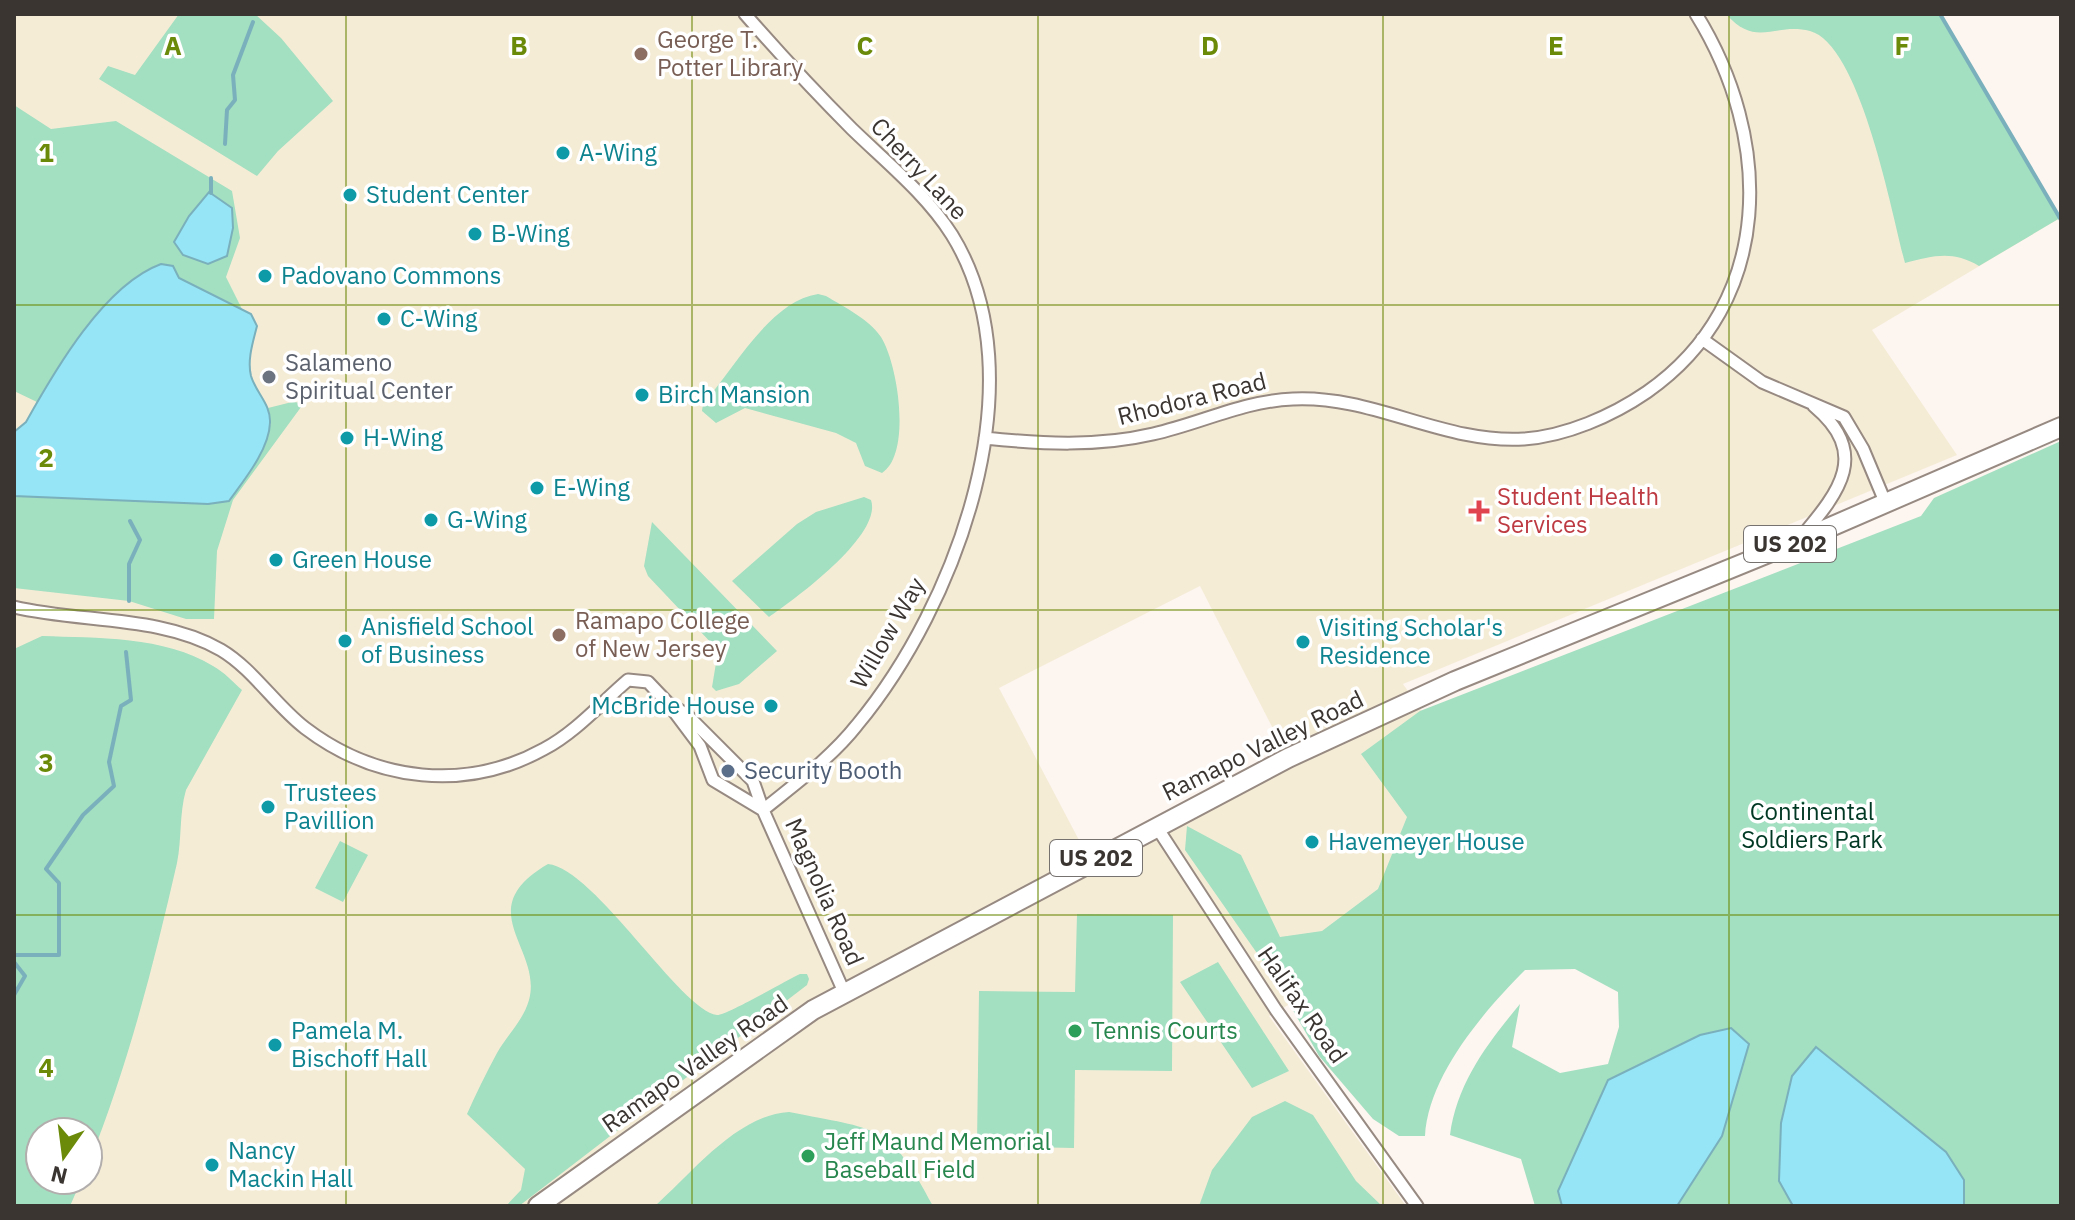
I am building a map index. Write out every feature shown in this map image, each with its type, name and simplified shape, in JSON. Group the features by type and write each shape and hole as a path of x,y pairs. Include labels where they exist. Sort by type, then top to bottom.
{"main road":[{"name":"Ramapo Valley Road","path":"538,1206 792,1023 844,992 1288,758 1455,681 1798,541 2061,427"}],"street":[{"name":"Cherry Lane","path":"745,14 782,57 913,188 955,242 969,268 985,327 985,438"},
{"name":"Rhodora Road","path":"985,438 1085,444 1116,441 1157,434 1256,401 1295,399 1336,400 1461,435 1526,439 1564,431 1608,415 1637,399 1662,381 1715,323 1733,287 1750,203 1748,160 1735,97 1711,38 1696,14"},
{"path":"1702,339 1752,376 1844,417 1854,430 1886,504"},
{"path":"1798,541 1835,498 1844,470 1841,435 1831,420 1807,400"},
{"name":"Willow Way","path":"763,810 847,737 906,655 956,552 985,438"},
{"path":"14,607 157,628 200,640 223,652 303,727 330,745 393,772 429,778 474,775 510,765 546,748 628,680 648,682 667,702"},
{"name":"Magnolia Road","path":"667,702 700,746 713,780 763,810"},
{"name":"Magnolia Road","path":"667,702 697,723 753,781 844,992"},
{"name":"Halifax Road","path":"1156,826 1269,999 1417,1206"}],"shaded area":[{"name":"Ramapo College of New Jersey","path":"14,14 1940,14 2060,218 1872,330 1957,455 1403,684 1530,865 1269,1016 1406,1206 14,1206","holes":["1200,586 1288,758 1090,861 999,688"]}],"green space":[{"path":"179,14 255,14 281,38 333,101 278,151 257,176 99,79 108,66 135,75"},
{"path":"1726,14 1940,14 2060,218 1979,266 1951,256 1905,263 1872,134 1845,66 1828,43 1810,31 1747,30"},
{"path":"14,105 51,129 116,121 232,191 240,238 226,277 243,311 179,278 173,266 153,269 133,279 95,317 37,402 14,391"},
{"path":"818,294 863,319 881,337 887,350 897,387 899,429 897,448 891,463 882,473 865,466 856,443 836,433 745,408 716,423 702,411 703,404 754,338 784,309"},
{"path":"292,402 304,403 233,500 217,551 214,619 186,619 129,601 14,588 14,496 208,504 229,501 271,424 268,408"},
{"name":"Continental Soldiers Park","path":"2061,441 2061,1206 1677,1206 1723,1133 1581,1144 1558,1191 1562,1206 1535,1206 1521,1159 1450,1135 1459,1098 1485,1049 1520,1004 1512,1047 1560,1073 1608,1064 1619,1027 1618,992 1575,969 1525,970 1476,1025 1447,1068 1428,1113 1425,1136 1399,1136 1373,1119 1319,1056 1277,982 1185,850 1187,826 1241,855 1280,937 1322,931 1378,889 1407,817 1361,754 1420,711 1921,516 1934,498"},
{"path":"864,497 871,500 871,514 864,531 851,548 816,581 769,617 732,581 797,524 816,512"},
{"path":"652,522 777,651 739,684 716,691 712,687 717,657 715,647 648,576 644,566"},
{"path":"42,636 130,640 194,656 225,674 242,690 186,790 177,863 149,978 104,1123 104,1116 24,1116 24,1196 74,1196 70,1206 14,1206 14,649"},
{"path":"340,841 368,855 343,902 315,888"},
{"path":"548,864 567,872 589,889 701,1008 722,1014 800,974 807,974 809,979 807,985 519,1206 506,1206 521,1190 525,1169 467,1114 497,1053 529,1000 531,981 511,914 514,897 525,881"},
{"name":"Tennis Courts","path":"1077,914 1173,915 1172,1071 1075,1070 1074,1148 977,1146 979,991 1075,992"},
{"path":"1218,962 1289,1071 1252,1088 1180,982"},
{"path":"1285,1101 1313,1115 1356,1181 1382,1206 1199,1206 1212,1170 1252,1117"},
{"name":"Jeff Maund Memorial Baseball Field","path":"789,1112 843,1122 878,1134 904,1158 933,1206 655,1206 734,1134 751,1123"}],"water":[{"path":"209,192 232,208 233,228 227,256 208,264 183,255 174,242 189,216"},
{"path":"161,264 173,266 179,278 251,314 257,326 250,370 268,410 270,423 265,444 255,464 229,501 208,504 14,496 14,432 26,422 66,355 101,310 120,290"},
{"path":"1731,1028 1749,1044 1722,1136 1677,1206 1562,1206 1558,1191 1608,1080 1700,1035"},
{"path":"1816,1047 1946,1152 1964,1180 1964,1206 1793,1206 1779,1181 1781,1123 1792,1076"}],"waterway":[{"path":"1940,14 2061,220"},
{"path":"225,144 227,110 235,100 233,75 253,22"},
{"path":"211,178 211,193"},
{"path":"129,601 129,564 140,540 130,521"},
{"path":"14,955 59,955 59,883 46,869 83,815 114,786 109,762 121,706 131,700 126,652"},
{"path":"14,962 25,976 14,995"}],"place":[{"name":"George T. Potter Library","path":"641,54"},
{"name":"A-Wing","path":"563,153"},
{"name":"Student Center","path":"350,195"},
{"name":"B-Wing","path":"475,234"},
{"name":"Padovano Commons","path":"265,276"},
{"name":"C-Wing","path":"384,319"},
{"name":"Salameno Spiritual Center","path":"269,377"},
{"name":"Birch Mansion","path":"642,395"},
{"name":"H-Wing","path":"347,438"},
{"name":"E-Wing","path":"537,488"},
{"name":"Student Health Services","path":"1479,511"},
{"name":"G-Wing","path":"431,520"},
{"name":"Green House","path":"276,560"},
{"name":"Ramapo College of New Jersey","path":"559,635"},
{"name":"Anisfield School of Business","path":"345,641"},
{"name":"Visiting Scholar's Residence","path":"1303,642"},
{"name":"McBride House","path":"771,706"},
{"name":"Security Booth","path":"728,771"},
{"name":"Trustees Pavillion","path":"268,807"},
{"name":"Havemeyer House","path":"1312,842"},
{"name":"Tennis Courts","path":"1075,1031"},
{"name":"Pamela M. Bischoff Hall","path":"275,1045"},
{"name":"Jeff Maund Memorial Baseball Field","path":"808,1156"},
{"name":"Nancy Mackin Hall","path":"212,1165"}]}
